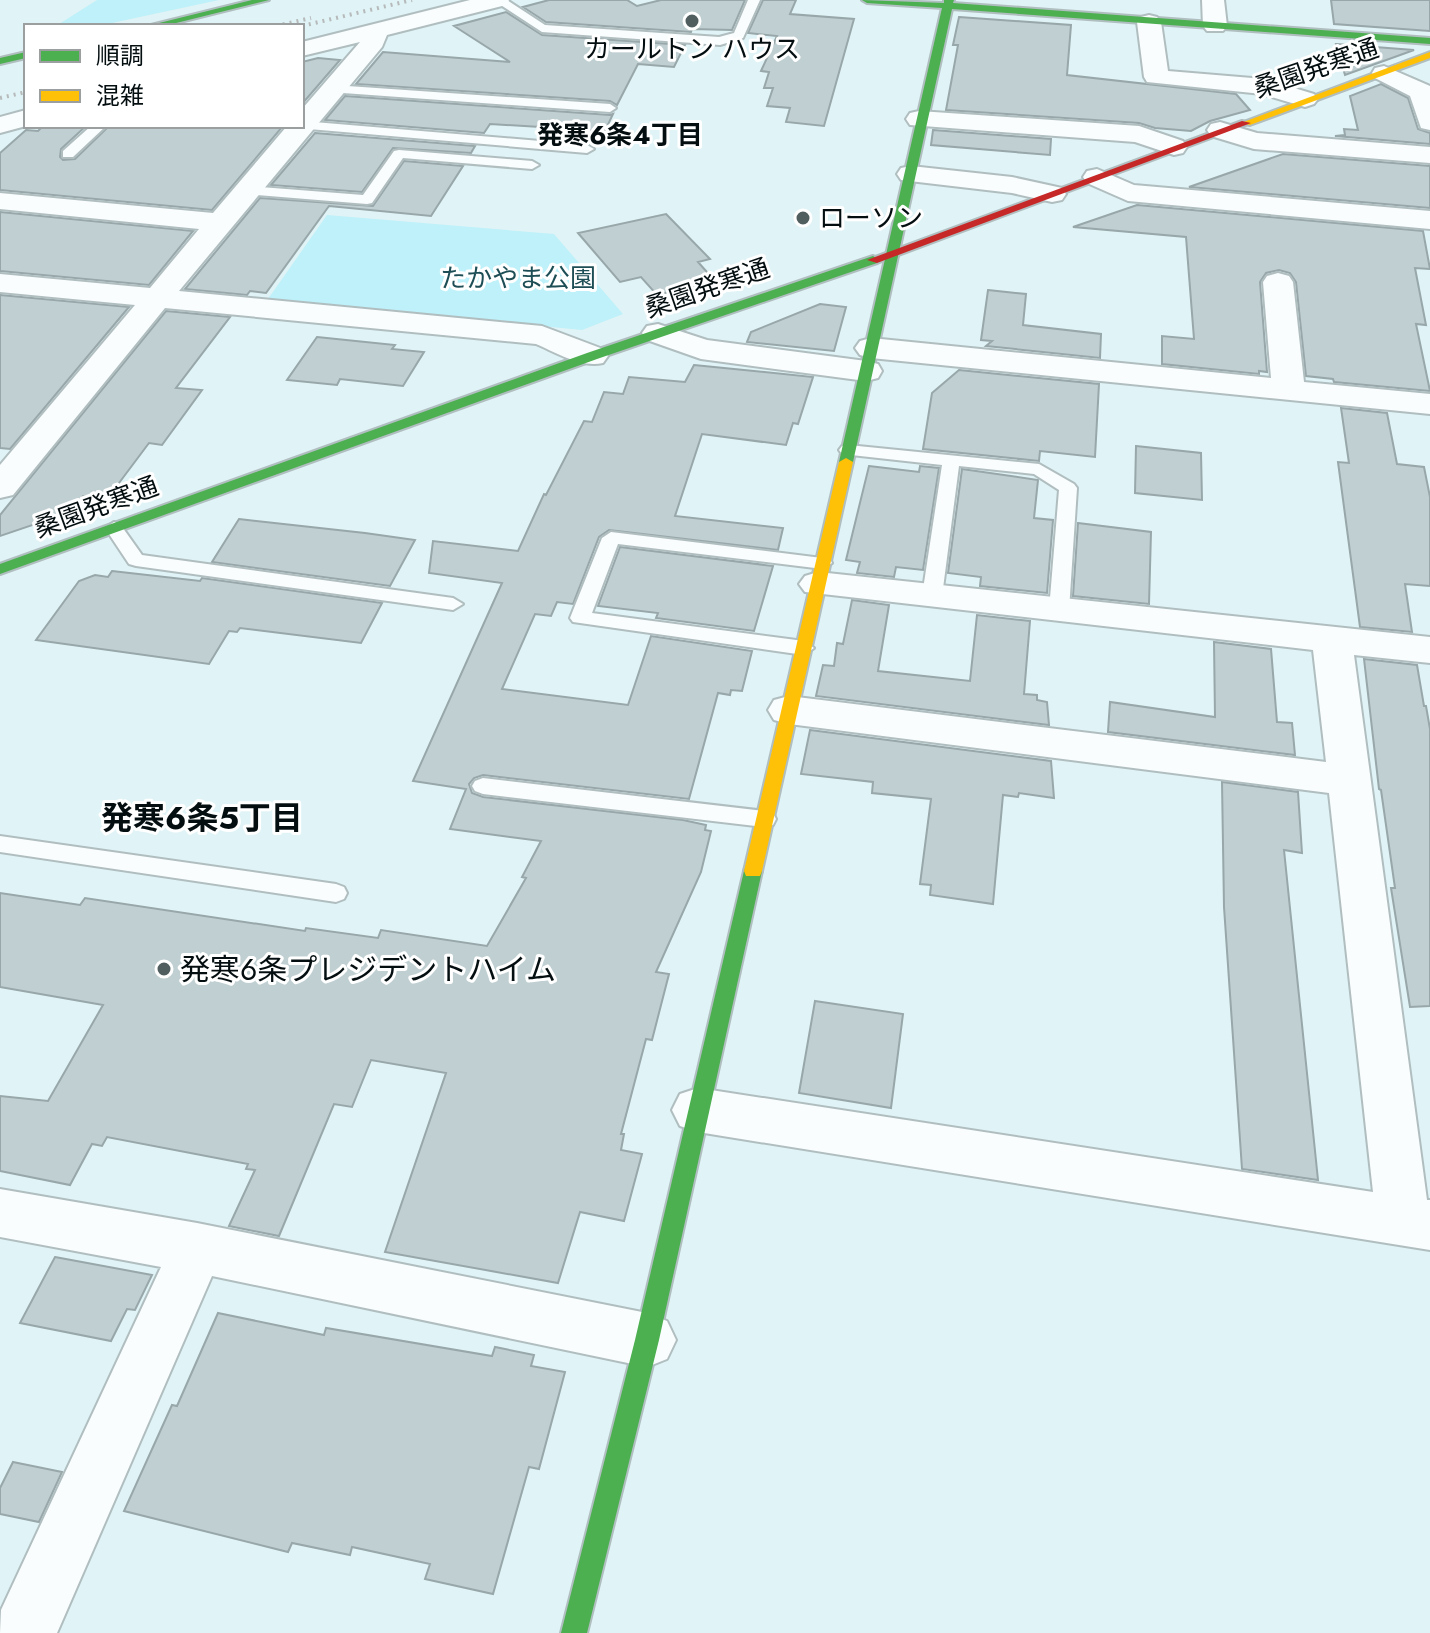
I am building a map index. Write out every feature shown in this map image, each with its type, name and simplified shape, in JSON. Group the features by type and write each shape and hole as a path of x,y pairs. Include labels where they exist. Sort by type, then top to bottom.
{"street":[{"path":"161,24 264,0"},
{"path":"304,49 498,0"},
{"path":"867,0 1023,7 1149,22 1430,41"},
{"path":"1213,0 1215,26"},
{"path":"574,1633 647,1340 911,174 919,119 949,4"},
{"path":"1149,22 1156,77 1264,87 1305,99"},
{"path":"304,123 373,42 376,31"},
{"path":"0,61 24,55"},
{"name":"桑園発寒通","path":"0,569 592,356 892,253 1430,55"},
{"path":"1384,73 1422,92 1430,122"},
{"path":"0,125 24,119"},
{"path":"919,119 1139,134 1174,147"},
{"path":"7,468 160,298 299,128"},
{"path":"1220,130 1254,141 1430,155"},
{"path":"911,174 1012,185 1052,194"},
{"path":"1097,177 1128,193 1430,220"},
{"path":"0,201 222,223"},
{"path":"1278,282 1289,391"},
{"path":"0,283 542,335 592,356"},
{"path":"658,333 701,349 1430,404"},
{"path":"821,574 932,596 1430,650"},
{"path":"698,1110 1417,1222 1349,780 1332,640"},
{"path":"789,710 1349,780"},
{"path":"0,1213 197,1248 647,1340"},
{"path":"24,1633 197,1248"}],"lane":[{"path":"498,0 542,28 720,41 739,35 754,0"},
{"path":"333,89 610,108"},
{"path":"304,125 587,149"},
{"path":"68,154 97,128"},
{"path":"246,190 367,200 399,154 532,165"},
{"path":"848,450 1039,469 1068,488 1059,610"},
{"path":"932,596 951,461"},
{"path":"114,528 136,560 453,604"},
{"path":"804,648 580,618 611,538 821,574"},
{"path":"483,786 765,819"},
{"path":"0,844 336,893"}],"green space":[{"path":"97,0 219,0 107,24 59,24"},
{"name":"たかやま公園","path":"327,215 554,234 623,314 582,330 268,299"}],"building":[{"path":"549,0 627,0 637,6 661,0 745,0 732,30 692,29 691,32 546,22 523,7"},
{"path":"763,0 796,0 790,14 854,19 824,126 786,122 790,108 767,106 773,88 764,88 769,72 761,71 777,36 748,33"},
{"path":"1331,0 1430,0 1430,31 1334,24"},
{"path":"506,12 542,35 685,45 674,67 638,64 617,105 610,101 356,84 383,52 510,62 454,26"},
{"path":"959,17 1071,25 1067,75 1236,94 1250,110 1210,121 1191,131 1155,128 1139,123 946,110 958,45 953,45"},
{"path":"1336,44 1414,50 1345,75"},
{"path":"318,58 340,60 304,102 304,62"},
{"path":"1381,84 1408,98 1418,129 1430,133 1430,144 1335,136 1345,135 1344,129 1358,130 1350,96"},
{"path":"345,96 613,114 605,131 490,124 484,133 325,120"},
{"path":"41,128 84,128 61,149 60,157 63,160 75,159 107,128 281,128 212,210 0,190 0,153 26,130 38,131"},
{"path":"933,130 1051,139 1050,155 931,145"},
{"path":"315,133 475,146 471,153 393,148 362,192 271,185"},
{"path":"1283,154 1430,166 1430,208 1189,187"},
{"path":"404,161 463,166 431,216 329,206 266,293 250,291 247,295 185,289 260,198 373,206"},
{"path":"1137,205 1423,231 1430,269 1415,268 1426,325 1416,324 1430,391 1334,382 1333,379 1306,376 1296,282 1290,273 1279,270 1266,273 1260,282 1267,372 1259,371 1259,374 1162,364 1162,336 1194,339 1186,237 1073,227"},
{"path":"0,212 193,231 149,285 0,271"},
{"path":"666,214 710,259 698,262 715,281 657,295 641,277 620,282 578,233"},
{"path":"988,290 1026,294 1023,325 1101,334 1100,358 986,346 992,341 981,340"},
{"path":"0,295 129,307 10,449 0,448"},
{"path":"820,304 846,307 834,351 747,342 751,332"},
{"path":"166,311 230,317 176,388 202,390 162,445 149,443 107,499 83,496 71,512 0,536 0,515"},
{"path":"317,337 395,345 392,349 424,352 403,386 340,379 337,385 287,380"},
{"path":"694,365 813,377 798,424 793,423 786,445 702,434 675,516 783,528 778,550 609,530 599,537 573,604 557,602 551,616 535,614 502,689 628,705 651,636 752,651 742,691 731,690 730,695 718,693 689,799 483,775 469,784 472,793 483,797 683,820 706,825 705,830 711,831 701,872 656,972 669,974 652,1040 646,1039 621,1134 624,1134 621,1150 642,1154 624,1221 580,1212 558,1283 385,1252 446,1073 371,1060 352,1107 334,1104 279,1236 229,1226 255,1170 246,1169 248,1164 107,1137 102,1146 92,1144 70,1185 0,1171 0,1096 48,1101 103,1005 0,987 0,893 80,905 85,898 305,931 306,928 378,938 381,930 487,946 526,878 522,877 541,841 450,829 466,789 413,781 502,583 429,573 433,541 518,551 544,494 584,421 592,422 604,392 623,394 629,377 685,382"},
{"path":"959,370 1099,384 1095,457 1040,451 1039,461 923,449 932,393"},
{"path":"1341,408 1387,413 1397,464 1424,467 1430,497 1430,586 1405,584 1412,632 1360,627 1338,462 1349,463"},
{"path":"1136,446 1201,453 1202,500 1135,493"},
{"path":"869,466 919,472 920,466 939,468 923,570 896,567 894,577 857,573 860,562 846,560"},
{"path":"962,469 1038,480 1034,518 1053,520 1047,593 980,586 981,577 948,573"},
{"path":"239,519 415,540 390,586 212,562"},
{"path":"1078,523 1151,532 1149,604 1073,596"},
{"path":"620,547 773,566 754,631 656,618 658,613 598,606"},
{"path":"112,571 200,581 202,578 382,603 361,643 240,628 237,632 229,631 209,664 36,640 79,581 95,575 108,577"},
{"path":"852,600 889,605 878,671 970,681 977,615 1030,621 1024,694 1037,695 1037,700 1047,702 1049,725 816,696 823,665 834,666 837,643 843,644"},
{"path":"1214,642 1271,649 1277,722 1292,723 1295,755 1108,732 1110,702 1215,717"},
{"path":"1364,659 1417,665 1426,706 1430,729 1430,1006 1410,1007 1391,888 1395,888 1379,789"},
{"path":"810,730 1051,761 1054,798 1019,793 1018,797 1003,795 993,904 930,895 931,885 920,884 931,799 872,793 873,782 801,774"},
{"path":"1222,782 1298,792 1302,853 1284,850 1318,1180 1242,1169 1224,907"},
{"path":"815,1001 903,1014 891,1108 799,1093"},
{"path":"55,1257 152,1275 135,1310 127,1309 111,1341 20,1323"},
{"path":"218,1313 324,1335 326,1328 492,1356 495,1347 534,1355 531,1366 565,1372 539,1469 529,1467 493,1594 425,1579 430,1564 352,1547 350,1555 292,1543 288,1552 124,1511 172,1405 177,1406"},
{"path":"13,1462 62,1472 39,1522 0,1514 0,1488"}],"railway":[{"path":"304,26 412,0"},
{"path":"285,24 311,18"},
{"path":"0,98 24,92"}],"traffic: fast":[{"path":"161,24 264,0"},
{"path":"867,0 1430,41"},
{"path":"846,462 949,0"},
{"path":"0,61 24,55"},
{"path":"0,569 592,356 873,260"},
{"path":"574,1633 647,1340 753,871"}],"traffic: slow":[{"path":"1246,123 1430,55"},
{"path":"753,871 846,462"}],"traffic: jam":[{"path":"873,260 1246,123"}],"place":[{"name":"カールトン ハウス","path":"692,21"},
{"name":"ローソン","path":"803,218"},
{"name":"発寒6条プレジデントハイム","path":"164,969"}],"district":[{"name":"発寒6条4丁目","path":"620,135"},
{"name":"発寒6条5丁目","path":"202,818"}]}
